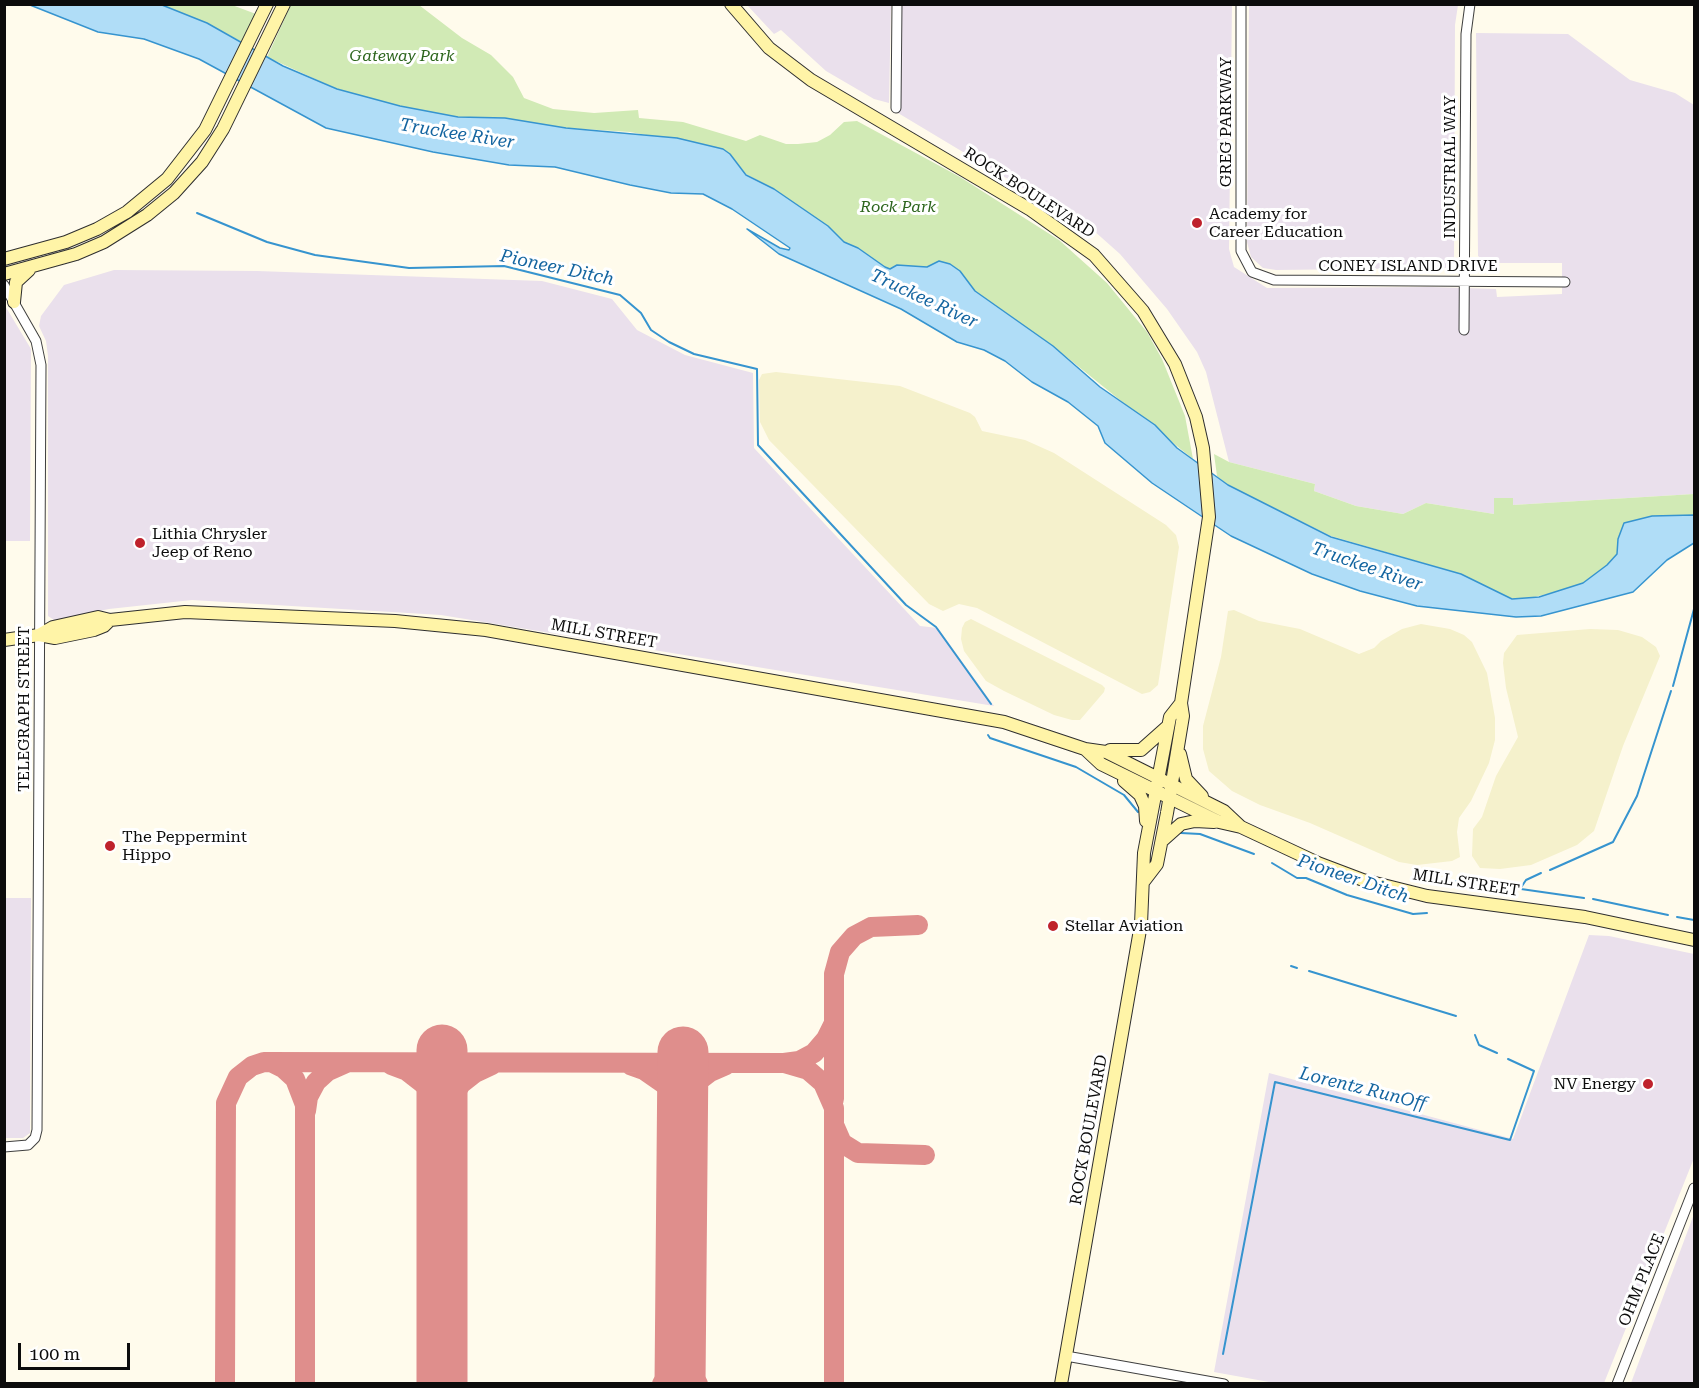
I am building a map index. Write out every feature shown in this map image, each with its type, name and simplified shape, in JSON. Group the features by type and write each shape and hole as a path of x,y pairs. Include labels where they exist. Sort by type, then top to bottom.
{"main road":[{"path":"4,259 83,236 141,201 189,155 220,102 267,4"},
{"path":"4,274 90,248 147,215 174,192 202,162 234,108 284,4"},
{"name":"ROCK BOULEVARD","path":"731,4 758,38 803,75 1031,210 1094,255 1133,297 1164,343 1186,390 1200,435 1208,487 1206,547 1180,703 1183,716 1170,798 1157,864 1144,881"},
{"path":"14,302 16,282 36,266"},
{"name":"MILL STREET","path":"4,640 39,635 55,638 94,630 104,626 110,620 169,613 207,612 450,626 981,717 1091,749 1172,784 1209,803 1231,816 1241,827"},
{"name":"ROCK BOULEVARD","path":"1061,1383 1137,950 1144,881 1143,862 1147,839 1168,726 1172,712 1180,703"},
{"path":"1091,749 1142,750 1168,726"},
{"path":"1179,741 1186,779 1209,803"},
{"name":"MILL STREET","path":"1091,749 1101,764 1219,822 1241,827 1332,869 1401,890 1585,917 1695,940"},
{"path":"1101,764 1140,795 1145,806 1147,839"},
{"path":"1162,841 1181,824 1195,821 1219,822"}],"street":[{"path":"896,108 897,4"},
{"name":"GREG PARKWAY","path":"1241,4 1241,250 1252,272"},
{"name":"INDUSTRIAL WAY","path":"1464,330 1466,34 1470,4"},
{"name":"CONEY ISLAND DRIVE","path":"1252,272 1274,280 1565,282"},
{"name":"TELEGRAPH STREET","path":"4,285 36,341 40,355 37,1130 33,1141 25,1146 4,1147"},
{"name":"OHM PLACE","path":"1617,1383 1695,1188"},
{"path":"1066,1356 1224,1383"}],"shaded area":[{"path":"747,5 891,5 889,103 874,99 826,71 781,30 774,34"},
{"path":"900,5 1232,5 1229,249 1234,267 1267,288 1431,287 1496,289 1497,297 1562,294 1562,263 1487,263 1478,256 1476,33 1568,34 1630,80 1675,93 1694,105 1694,494 1513,505 1494,498 1494,514 1426,503 1403,514 1356,506 1314,491 1315,484 1229,462 1206,372 1197,352 1167,309 1120,254 1093,230 898,113"},
{"path":"1249,5 1458,5 1455,25 1454,261 1451,268 1276,270 1263,268 1251,257 1247,242"},
{"path":"114,270 257,271 542,281 612,299 637,330 685,355 753,373 754,448 920,626 938,628 994,706 441,615 192,600 109,609 54,620 48,616 48,356 46,341 39,326 41,316 64,285"},
{"path":"4,304 31,349 30,541 5,541"},
{"path":"776,372 900,386 970,413 975,417 982,431 1025,440 1054,453 1166,525 1176,535 1179,547 1158,685 1150,692 1142,694 977,608 959,604 943,611 929,604 769,440 760,422 759,380 762,374"},
{"path":"1234,610 1259,621 1300,629 1359,654 1374,648 1381,641 1402,629 1421,624 1450,629 1464,635 1472,642 1487,673 1495,718 1495,740 1489,763 1471,801 1459,818 1457,832 1460,857 1452,861 1417,865 1399,862 1310,823 1260,805 1232,791 1209,771 1203,749 1203,726 1221,657 1228,611"},
{"path":"971,619 1102,685 1105,688 1104,692 1080,720 1072,720 1054,715 1004,691 986,681 964,651 961,639 962,628 965,622"},
{"path":"1590,629 1618,630 1642,637 1656,647 1660,656 1623,746 1594,831 1577,845 1531,865 1500,869 1480,868 1472,856 1473,829 1482,817 1496,776 1518,737 1506,688 1504,653 1517,635"},
{"path":"4,898 31,898 30,1133 23,1138 5,1138"},
{"path":"1589,935 1609,936 1694,954 1694,1158 1604,1383 1280,1384 1214,1372 1269,1073 1513,1139"},
{"path":"1694,1214 1694,1383 1631,1383"}],"green space":[{"path":"162,5 232,5 256,14 242,42 207,23"},
{"name":"Rock Park","path":"291,5 419,5 462,38 491,55 513,77 524,98 553,109 594,113 638,110 639,118 683,122 746,141 760,135 786,144 817,142 830,135 844,122 857,121 960,177 1059,240 1107,283 1147,332 1162,359 1185,416 1193,459 1053,346 975,291 960,271 950,264 939,261 927,267 897,265 890,269 885,267 858,248 844,242 828,226 774,189 746,174 730,154 722,149 630,132 566,128 505,118 458,117 400,106 337,89 267,57"},
{"path":"1214,454 1229,462 1315,484 1314,491 1356,506 1403,514 1426,503 1494,514 1494,498 1513,498 1513,505 1694,494 1694,515 1652,516 1624,523 1618,539 1617,554 1607,565 1583,583 1561,591 1520,600 1504,597 1461,574 1331,536 1228,485 1217,476"}],"water":[{"name":"Truckee River","path":"30,5 162,5 207,23 283,66 337,89 400,106 458,117 505,118 566,128 677,138 723,149 730,154 746,175 774,189 828,226 844,242 858,248 885,267 890,269 897,265 927,267 939,261 950,264 960,271 975,291 1053,346 1100,387 1155,425 1177,448 1228,485 1331,537 1461,574 1512,599 1539,597 1583,583 1607,565 1617,554 1618,539 1624,523 1652,516 1694,515 1694,543 1667,560 1633,592 1541,616 1516,617 1417,606 1360,591 1312,574 1231,536 1152,483 1105,443 1098,426 1068,402 1032,382 1005,361 984,350 957,342 901,309 779,254 747,229 780,248 789,250 790,248 732,209 703,194 671,193 555,167 509,165 433,152 326,128 199,59 144,39 98,32"}],"waterway":[{"name":"Pioneer Ditch","path":"197,213 267,242 315,255 409,268 504,266 620,295 641,313 651,330 669,342 694,354 757,369 758,445 906,605 936,627 991,704"},
{"name":"Lorentz RunOff","path":"1673,686 1694,609"},
{"name":"Lorentz RunOff","path":"1550,870 1613,842 1637,796 1671,691"},
{"name":"Pioneer Ditch","path":"988,735 990,738 1076,767 1124,795 1138,812"},
{"name":"Pioneer Ditch","path":"1181,833 1200,834 1254,854"},
{"name":"Pioneer Ditch","path":"1272,863 1297,878 1306,878 1347,895 1413,914 1427,913"},
{"name":"Pioneer Ditch","path":"1452,884 1458,880 1520,889 1526,880 1541,873"},
{"name":"Pioneer Ditch","path":"1521,889 1584,898"},
{"name":"Pioneer Ditch","path":"1593,899 1668,915"},
{"name":"Pioneer Ditch","path":"1677,917 1694,920"},
{"name":"Lorentz RunOff","path":"1291,966 1297,968"},
{"name":"Lorentz RunOff","path":"1309,971 1456,1016"},
{"name":"Lorentz RunOff","path":"1475,1035 1479,1045 1497,1053"},
{"name":"Lorentz RunOff","path":"1223,1354 1275,1082 1510,1140 1534,1071 1508,1059"}],"taxiway":[{"path":"834,1099 834,974 840,952 854,936 871,927 918,925"},
{"path":"784,1063 799,1061 814,1053 826,1039 833,1025"},
{"path":"225,1384 226,1103 238,1077 252,1066 264,1062 784,1063 808,1070 823,1083 834,1108 834,1384"},
{"path":"271,1062 283,1068 295,1079 305,1105 305,1384"},
{"path":"306,1111 308,1097 316,1082 328,1071 346,1063"},
{"path":"391,1065 407,1071 425,1085 438,1107 442,1126"},
{"path":"443,1123 449,1102 461,1084 475,1073 492,1065"},
{"path":"630,1065 644,1070 667,1086 682,1107"},
{"path":"682,1107 697,1082 710,1072 726,1065"},
{"path":"835,1127 842,1143 858,1153 925,1155"},
{"path":"662,1384 673,1366 681,1338"},
{"path":"681,1340 687,1365 698,1384"}],"runway":[{"path":"442,1050 442,1384"},
{"path":"680,1384 683,1052"}],"place":[{"name":"Academy for Career Education","path":"1197,223"},
{"name":"Lithia Chrysler Jeep of Reno","path":"140,543"},
{"name":"The Peppermint Hippo","path":"110,846"},
{"name":"Stellar Aviation","path":"1053,926"},
{"name":"NV Energy","path":"1648,1084"}],"park label":[{"name":"Gateway Park","path":"402,56"}]}
